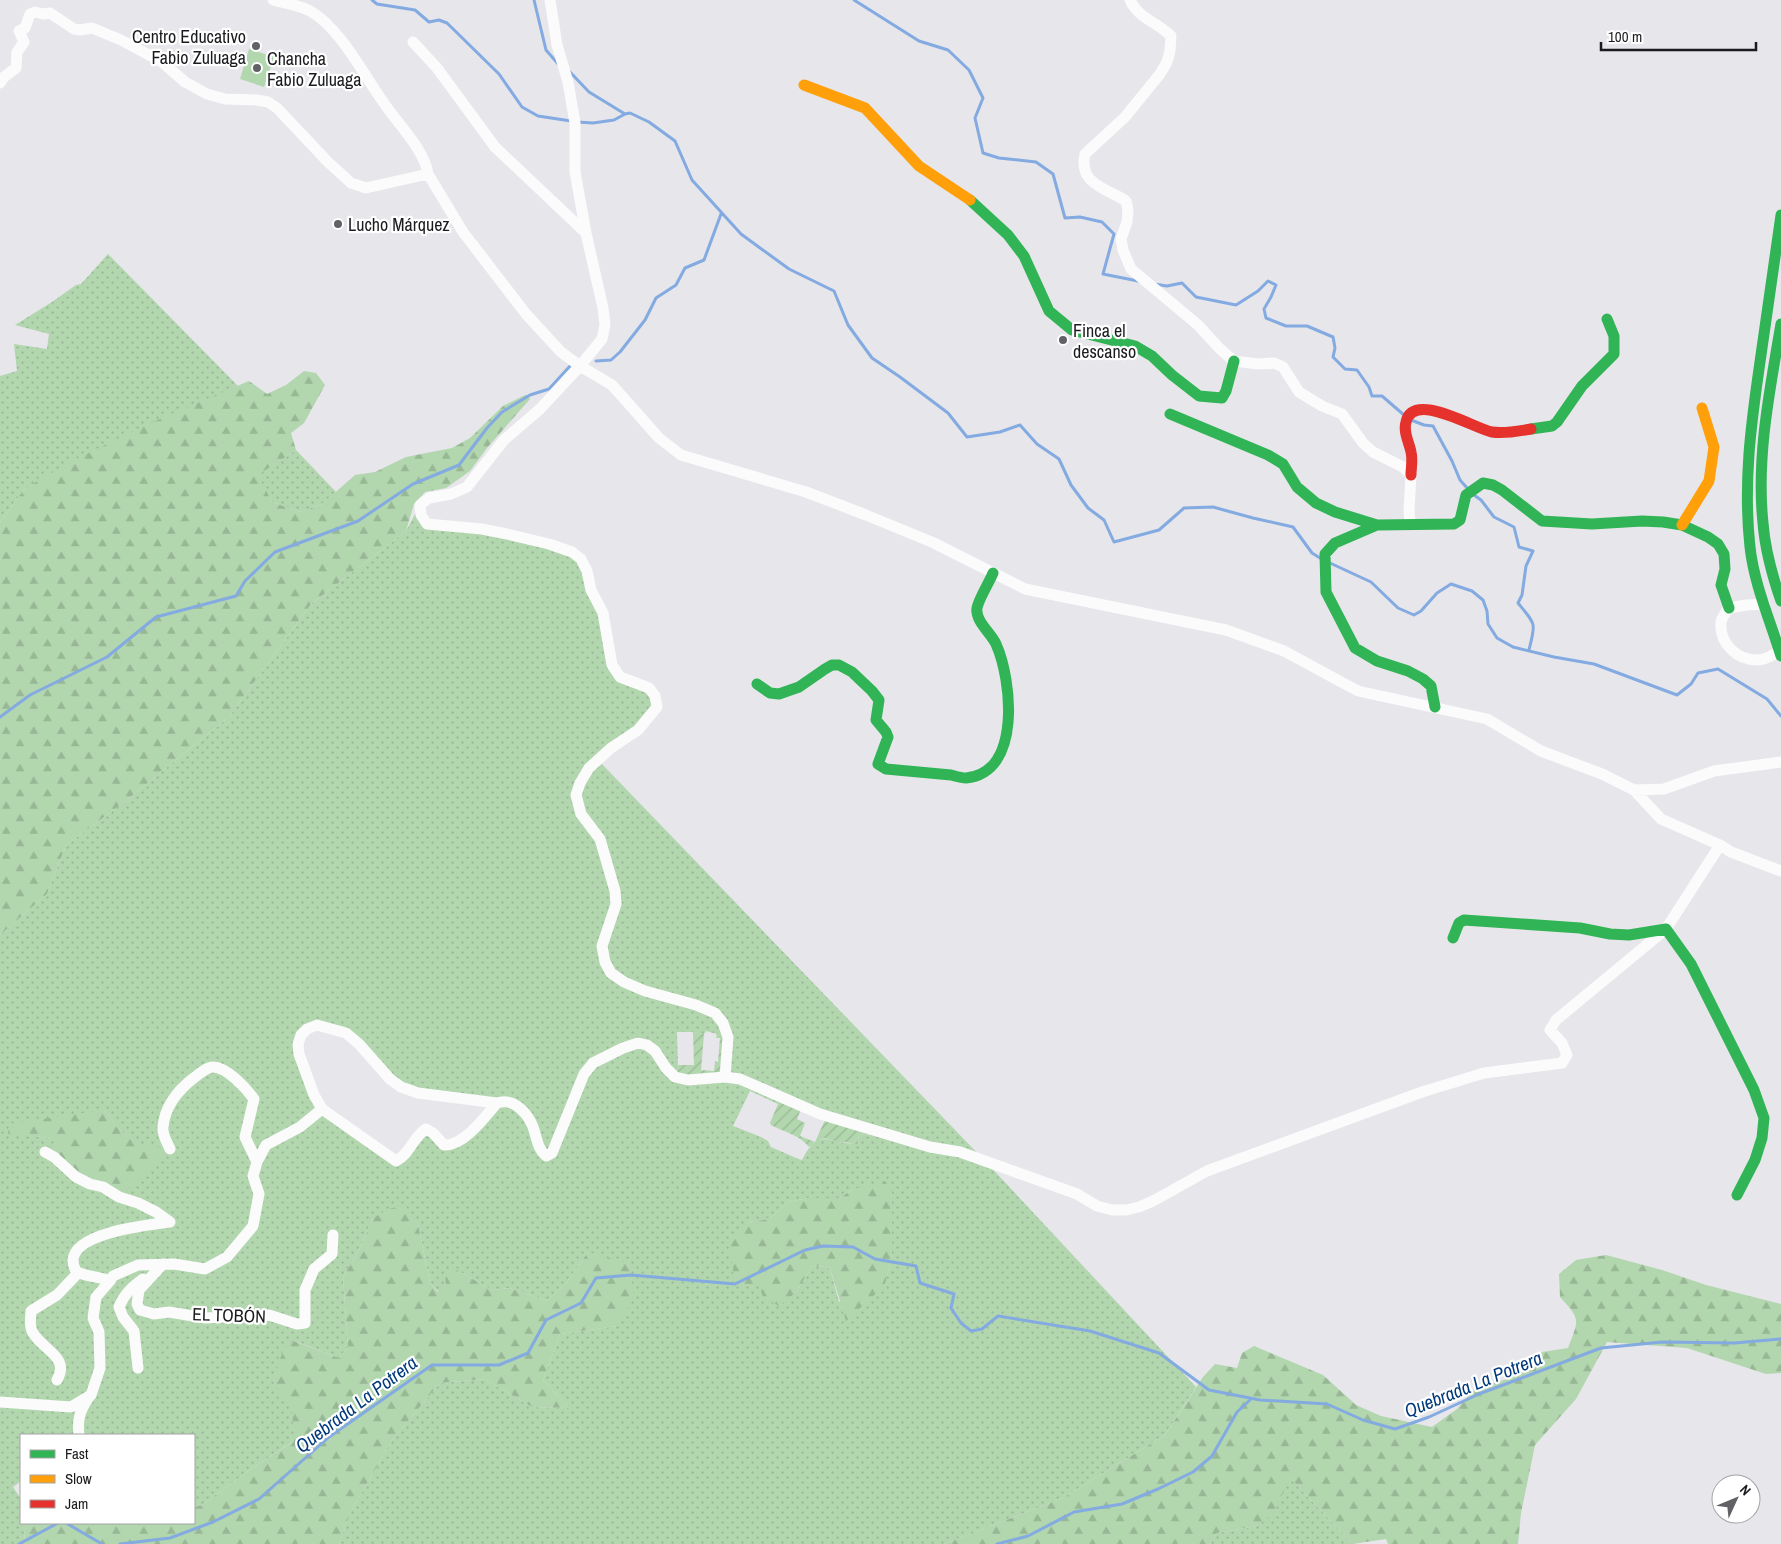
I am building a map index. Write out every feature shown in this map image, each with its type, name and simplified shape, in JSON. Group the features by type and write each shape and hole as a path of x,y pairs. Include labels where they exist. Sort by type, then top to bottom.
{"main road":[{"path":"804,85 865,108 919,166 971,201 991,218 1008,235 1024,256 1049,311 1072,330 1136,346 1152,356 1177,380 1199,396 1222,398 1226,391 1234,361"},
{"path":"1781,216 1752,418 1746,480 1750,547 1754,572 1766,604 1781,656"},
{"path":"1411,475 1413,456 1405,427 1407,419 1414,411 1423,408 1434,410 1496,433 1552,426 1557,422 1582,386 1614,354 1616,346 1613,329 1608,319"},
{"path":"1781,324 1764,449 1762,513 1771,568 1781,602"},
{"path":"1682,525 1708,480 1714,447 1702,408"},
{"path":"1170,414 1268,455 1283,464 1296,488 1311,501 1347,517 1377,525 1454,524 1460,520 1466,495 1483,483 1493,485 1502,490 1542,521 1592,524 1642,521 1682,525 1708,537 1718,544 1724,554 1725,569 1721,585 1729,608"},
{"path":"1377,525 1335,543 1325,554 1326,592 1355,648 1377,661 1408,671 1423,679 1431,686 1436,707"},
{"path":"757,684 770,693 778,693 790,690 810,680 832,665 842,665 875,693 879,700 876,720 887,733 888,738 879,758 878,764 881,767 965,778 980,774 992,767 1002,754 1010,713 1005,680 996,644 977,614 977,608 993,573"},
{"path":"1453,938 1459,923 1464,920 1580,928 1610,934 1629,935 1666,929 1691,964 1754,1090 1764,1118 1762,1138 1755,1160 1737,1195"}],"street":[{"path":"274,0 311,11 332,30 415,146 427,166 428,174 463,232 526,314 561,352 612,386 658,438 681,455 806,492 866,514 934,543 1025,589 1226,630 1284,651 1358,690 1487,719 1541,751 1602,774 1634,790 1661,819 1720,845 1731,852 1781,871"},
{"path":"550,0 557,45 568,82 575,121 575,172 603,308 605,325 602,339 540,409 504,440 467,487 451,494 429,498 420,504 421,515 427,524 482,529 548,544 572,552 581,559 588,571 591,590 603,613 612,665 620,677 649,688 655,696 657,707 638,730 610,748 589,768 580,783 576,795 581,814 600,839 615,891 616,904 602,946 605,962 611,973 624,982 645,991 696,1005 715,1013 723,1023 728,1037 725,1077"},
{"path":"1130,0 1134,8 1141,15 1162,27 1171,36 1167,62 1160,74 1125,117 1085,154 1083,162 1086,176 1126,201 1128,216 1121,238 1123,250 1132,268 1198,325 1234,361 1258,364 1274,363 1283,366 1299,392 1322,406 1342,414 1363,443 1374,452 1403,467 1411,475 1410,524"},
{"path":"0,83 4,77 16,68 17,52 24,42 19,31 25,28 30,14 35,12 42,14 50,13 74,29 92,28 132,46 165,64 184,82 207,94 225,99 268,102 277,108 351,184 358,187 366,188 428,174"},
{"path":"413,42 437,68 495,147 586,232"},
{"path":"1766,604 1729,608 1721,623 1723,638 1732,651 1745,658 1760,660 1781,650"},
{"path":"1634,790 1664,788 1714,771 1781,762"},
{"path":"497,1104 458,1142 444,1145 433,1133 426,1129 420,1132 407,1153 396,1161 322,1109 314,1095 299,1054 298,1044 301,1035 307,1029 317,1025 346,1033 359,1044 390,1079 401,1087 418,1093 497,1104 502,1102 513,1104 524,1111 533,1127 542,1152 546,1156 552,1153 584,1074 593,1064 623,1048 638,1043 655,1051 674,1077 688,1080 725,1077 740,1079 820,1114 921,1145 960,1152 1077,1194 1097,1206 1112,1210 1126,1210 1153,1201 1207,1171 1422,1092 1484,1073 1562,1063 1567,1055 1562,1043 1550,1030 1556,1020 1666,929 1720,845"},
{"path":"170,1149 163,1129 164,1120 173,1097 185,1084 201,1072 212,1068 220,1069 245,1086 254,1099 245,1137 257,1162"},
{"path":"79,1434 78,1423 82,1409 91,1395 100,1368 99,1332 93,1318 96,1297 114,1276 138,1265 174,1264 205,1269 227,1257 253,1226 259,1194 253,1176 257,1162 266,1145 300,1127 322,1109"},
{"path":"45,1152 76,1177 90,1184 103,1187 119,1197 138,1203 170,1222 122,1229 88,1240 74,1252 72,1262 74,1269 78,1272 110,1281"},
{"name":"EL TOBÓN","path":"163,1264 139,1290 137,1304 140,1310 154,1314 169,1312 205,1318 269,1315 297,1324 305,1324 305,1290 314,1269 332,1254 333,1235"},
{"path":"138,1368 134,1331 123,1317 119,1307 122,1298 130,1289 163,1264"},
{"path":"57,1380 61,1373 61,1366 48,1347 32,1331 31,1311 57,1295 78,1272"},
{"path":"0,1402 71,1407 91,1395"}],"green space":[{"name":"Chancha Fabio Zuluaga","path":"249,49 274,57 264,87 240,79"},
{"path":"108,254 238,386 24,489 0,523 0,376 17,371 14,344 47,349 49,334 15,325 76,285 81,284"},
{"path":"304,371 316,373 325,385 304,423 291,433 296,450 258,475 272,502 300,512 322,504 355,475 375,472 406,457 452,448 470,438 503,406 525,395 528,395 530,399 487,448 470,471 446,488 425,492 414,504 406,531 311,604 229,717 123,803 66,845 47,894 0,935 0,523 24,489 76,459 155,421 249,381 267,394 286,385"},
{"path":"296,450 336,492 322,504 300,512 272,502 257,475"},
{"path":"420,505 427,524 482,529 581,559 620,677 649,688 657,707 598,760 985,1161 1196,1387 1165,1435 1063,1498 944,1544 339,1544 350,1513 392,1440 440,1383 485,1379 532,1407 569,1408 543,1380 560,1334 617,1326 588,1252 567,1282 547,1301 510,1288 492,1290 457,1270 439,1292 430,1283 418,1224 373,1218 360,1248 343,1277 348,1347 339,1358 295,1341 273,1381 293,1410 295,1440 202,1505 195,1507 195,1434 20,1434 20,1482 13,1487 20,1498 20,1524 28,1524 25,1529 24,1541 26,1544 0,1544 0,935 47,894 66,845 123,803 229,717 311,604 406,531","holes":["317,1025 359,1044 401,1087 499,1104 451,1145 420,1132 396,1161 322,1109 298,1045","706,1031 728,1037 725,1077 675,1076 678,1065 677,1032 704,1034","757,1087 881,1134 859,1135 858,1145 821,1139 811,1146 802,1160 796,1158 771,1147 768,1141 761,1137 733,1126 750,1091","104,1110 123,1133 140,1146 169,1149 45,1152 57,1140 36,1136","853,1189 892,1191 892,1254 885,1285 839,1302 830,1268 813,1265 796,1292 759,1285 748,1222 764,1220 773,1216 788,1202 809,1198 840,1198"]},
{"path":"693,1032 704,1034 701,1070 714,1071 715,1061 718,1062 720,1038 716,1038 717,1033 728,1037 725,1077 675,1077 678,1065 694,1065"},
{"path":"757,1087 883,1133 859,1135 858,1145 824,1138 809,1147 796,1137 771,1125 770,1123 778,1104 750,1091","holes":["801,1109 825,1120 815,1142 800,1136 805,1123 797,1119"]},
{"path":"104,1110 123,1133 140,1145 170,1149 119,1197 45,1152 56,1140 8,1134 9,1124"},
{"path":"885,1181 892,1191 892,1254 885,1285 846,1321 830,1268 813,1265 796,1292 779,1306 763,1297 759,1285 735,1284 729,1240 748,1222 764,1220 773,1216 788,1202 809,1198 840,1198 853,1189"},
{"path":"405,1205 418,1224 430,1283 438,1292 446,1285 445,1273 457,1270 492,1290 510,1288 547,1301 567,1282 588,1252 630,1264 634,1298 617,1326 560,1334 543,1380 569,1408 532,1407 485,1379 440,1383 392,1440 350,1513 339,1544 26,1544 24,1541 25,1529 28,1524 195,1524 195,1507 202,1505 251,1469 294,1441 292,1410 273,1382 283,1350 294,1341 339,1358 348,1347 343,1277 360,1248 373,1218 389,1209"},
{"path":"1606,1255 1662,1270 1706,1285 1781,1304 1781,1373 1766,1374 1687,1348 1607,1342 1576,1399 1535,1445 1521,1513 1518,1544 1388,1544 1386,1539 1353,1544 1290,1478 1273,1514 1257,1526 1217,1533 1210,1544 944,1544 1063,1498 1165,1435 1203,1377 1215,1364 1237,1368 1242,1353 1254,1346 1323,1375 1356,1405 1381,1416 1432,1427 1457,1409 1474,1389 1516,1375 1536,1353 1568,1348 1576,1320 1572,1311 1560,1297 1559,1274 1576,1260"},
{"path":"1290,1478 1353,1544 1210,1544 1217,1533 1257,1526"}],"waterway":[{"path":"372,0 377,4 415,10 429,22 439,20 447,23 499,74 522,107 538,116 571,121"},
{"path":"534,0 546,50 559,65"},
{"path":"854,0 919,41 948,50 969,70 983,98 975,118 983,153 999,158 1036,162 1053,174 1065,218 1080,217 1102,222 1114,234 1103,274 1138,281"},
{"path":"569,71 589,92 625,114"},
{"path":"577,122 593,123 614,120 630,113 649,122 675,141 692,180 741,234 789,269 834,291 848,325 872,358 948,413 967,437 1000,432 1020,425 1037,444 1059,459 1071,485 1088,508 1104,520 1114,542 1159,530 1184,508 1213,507 1293,527 1312,553 1320,558"},
{"path":"596,361 611,360 620,352 645,320 656,298 676,285 685,268 704,260 721,214"},
{"path":"1154,284 1167,286 1182,283 1196,297 1236,305 1258,291 1268,281 1276,285 1264,309 1266,318 1286,326 1307,326 1333,337 1335,348 1333,357 1345,369 1357,370 1369,387 1372,396 1382,396 1404,415"},
{"path":"0,717 30,695 107,657 156,617 236,596 245,581 275,552 358,521 413,484 459,465 487,428 502,412 530,395 549,389 570,366"},
{"path":"1411,420 1433,426 1460,480 1468,489"},
{"path":"1474,495 1481,500 1494,517 1514,527 1519,547 1533,551 1526,566 1522,595 1518,603 1533,624 1533,634 1529,650"},
{"path":"1330,563 1371,582 1398,608 1414,615 1421,611 1437,593 1451,584 1472,591 1483,600 1487,611 1488,624 1497,638 1513,647 1594,664 1677,695 1691,684 1698,673 1718,669 1767,699 1781,716"},
{"name":"Quebrada La Potrera","path":"120,1544 170,1538 213,1522 259,1499 329,1437 432,1365 499,1365 528,1353 546,1320 581,1303 596,1278 631,1275 735,1284 805,1250 823,1246 853,1247 875,1259 916,1266 920,1283 954,1294 951,1308 961,1323 971,1331 982,1329 998,1316 1090,1331 1159,1353 1209,1390 1260,1400 1327,1404 1363,1420 1395,1429 1429,1417 1479,1394 1601,1348 1662,1342 1735,1343 1781,1339"},
{"path":"997,1544 1028,1536 1074,1512 1122,1504 1193,1472 1212,1456 1237,1412 1251,1399"},
{"name":"Quebrada La Potrera","path":"19,1544 56,1524"},
{"name":"Quebrada La Potrera","path":"68,1524 102,1544"}],"traffic: fast":[{"path":"970,200 1008,235 1024,256 1049,311 1072,330 1135,346 1152,356 1172,375 1199,396 1222,398 1226,391 1234,361"},
{"path":"1781,215 1754,408 1747,500 1750,547 1755,575 1781,656"},
{"path":"1531,429 1552,426 1557,422 1582,386 1614,354 1614,336 1607,319"},
{"path":"1781,324 1765,423 1761,473 1765,542 1781,601"},
{"path":"1170,414 1268,455 1283,464 1297,487 1316,503 1335,512 1377,525"},
{"path":"1435,707 1431,686 1423,679 1408,671 1377,661 1355,648 1326,592 1325,554 1335,543 1377,525 1454,524 1460,520 1466,495 1483,483 1493,485 1502,490 1542,521 1592,524 1642,521 1663,522 1682,525 1708,537 1718,544 1724,554 1725,569 1721,585 1729,608"},
{"path":"757,684 770,693 779,694 799,687 832,665 839,665 852,672 879,700 876,720 888,737 878,764 886,769 964,778 984,772 997,760 1004,743 1008,723 1006,679 1002,660 994,640 978,618 977,613 980,600 993,573"},
{"path":"1453,938 1459,923 1464,920 1580,928 1610,934 1629,935 1666,929 1691,964 1754,1090 1764,1118 1762,1138 1755,1160 1737,1195"}],"traffic: slow":[{"path":"804,85 865,108 919,166 970,200"},
{"path":"1682,525 1709,481 1714,447 1702,408"}],"traffic: jam":[{"path":"1411,475 1412,455 1405,426 1411,413 1420,410 1432,410 1492,432 1531,429"}],"place":[{"name":"Centro Educativo Fabio Zuluaga","path":"256,46"},
{"name":"Chancha Fabio Zuluaga","path":"257,68"},
{"name":"Lucho Márquez","path":"338,224"},
{"name":"Finca el descanso","path":"1063,340"}]}
